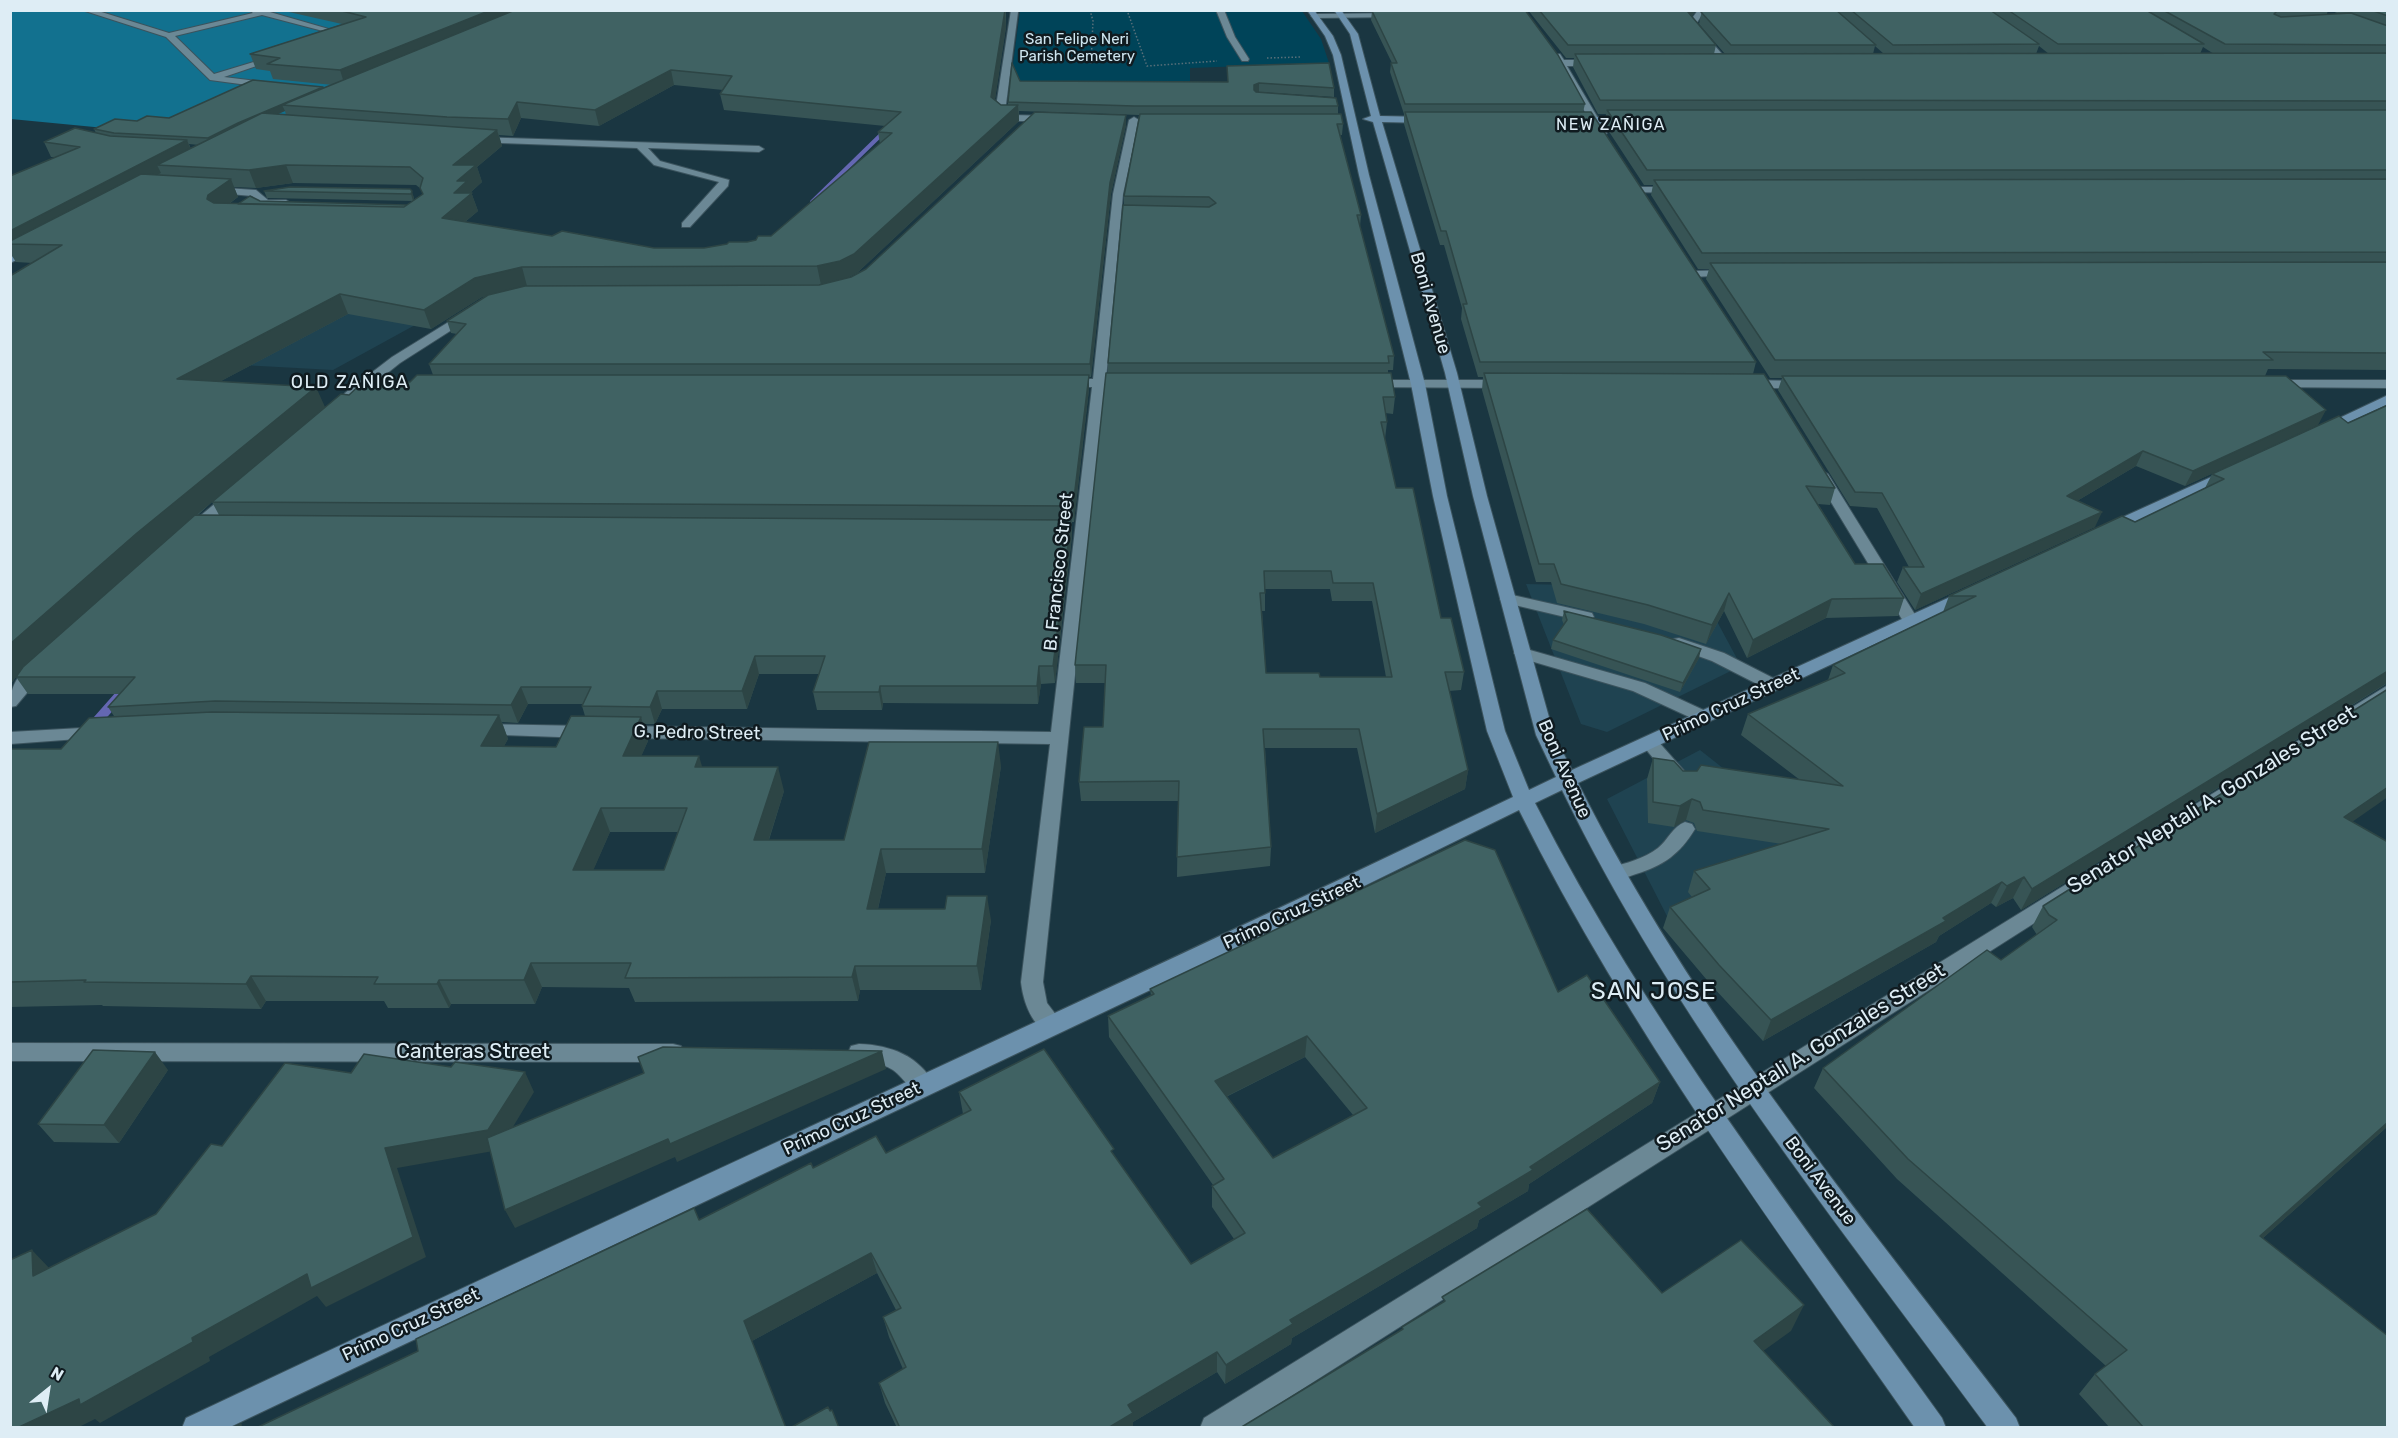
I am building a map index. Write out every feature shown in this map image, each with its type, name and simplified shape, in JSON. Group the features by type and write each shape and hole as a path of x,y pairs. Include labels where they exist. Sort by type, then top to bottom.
{"main road":[{"name":"Boni Avenue","path":"1313,13 1329,36 1337,55 1344,103 1351,120 1418,384 1440,496 1496,731 1524,800 1603,945 1687,1081 1932,1428"},
{"name":"Boni Avenue","path":"1339,13 1354,34 1361,54 1545,735 1651,937 1751,1090 2006,1428"},
{"path":"1351,120 1434,120"},
{"path":"1559,120 1641,120"},
{"path":"10,260 45,242"},
{"path":"2301,439 2388,399"},
{"path":"2095,535 2247,465"},
{"name":"Primo Cruz Street","path":"196,1428 1356,882 1524,800 1976,591"}],"street":[{"path":"85,10 169,34 261,13"},
{"path":"252,10 342,34 331,38"},
{"path":"1220,10 1231,37 1245,59"},
{"path":"1702,10 1692,24 1725,63"},
{"path":"1014,12 1000,113 1027,122 1066,119"},
{"path":"1313,13 1407,15"},
{"path":"169,34 213,78 279,86"},
{"path":"1551,47 1563,63 1606,140"},
{"path":"213,78 288,52"},
{"path":"1563,63 1609,63"},
{"path":"1713,63 1737,63"},
{"name":"B. Francisco Street","path":"1052,1024 1040,1013 1033,998 1032,982 1099,383 1134,120"},
{"path":"1339,120 1351,120"},
{"path":"466,140 759,149"},
{"path":"640,146 657,163 724,180 724,184 686,225"},
{"path":"1650,208 1635,185 1688,190"},
{"path":"202,190 262,191"},
{"path":"262,191 258,199 263,203 297,203"},
{"path":"239,204 262,191"},
{"path":"1693,274 1745,273"},
{"path":"340,405 396,360 478,308"},
{"path":"1754,367 1769,390"},
{"path":"366,383 387,383"},
{"path":"1052,383 1142,383"},
{"path":"1358,384 1522,384"},
{"path":"1730,384 1769,390 1814,385"},
{"path":"2258,384 2388,384"},
{"path":"1816,467 1911,621"},
{"path":"183,538 244,487"},
{"path":"200,524 227,524"},
{"path":"1062,529 1083,530"},
{"path":"1508,599 1604,621"},
{"path":"1664,638 1718,657 1773,685"},
{"path":"1523,653 1639,687 1704,717"},
{"path":"10,702 27,679 53,656"},
{"name":"Senator Neptali A. Gonzales Street","path":"1214,1428 2388,690"},
{"name":"G. Pedro Street","path":"463,730 1060,738"},
{"path":"10,738 120,732"},
{"path":"1650,743 1670,764 1684,784"},
{"path":"1616,873 1659,860 1677,843 1685,829"},
{"name":"Canteras Street","path":"20,1051 699,1053"},
{"path":"843,1053 879,1053 898,1060 913,1072 923,1086"}],"path":[{"path":"1090,10 1093,21 1090,65"},
{"path":"1128,14 1147,66 1302,57"}],"shaded area":[{"path":"10,11 562,11 271,144 11,119"},
{"path":"550,251 333,370 132,359"},
{"path":"1526,584 1699,588 1741,666 1607,732 1581,724"},
{"path":"1700,750 1833,855 1668,918 1607,799"}],"green space":[{"name":"San Felipe Neri Parish Cemetery","path":"1020,11 1302,11 1321,39 1329,63 1190,68 1190,88 1010,87"}],"building":[{"path":"338,10 491,10 340,70 267,64 280,58 250,54 366,17"},
{"path":"515,10 1005,10 991,97 1001,105 1018,105 854,254 840,261 817,266 522,267 475,278 424,310 340,294 177,379 316,387 137,533 10,644 10,276 62,245 10,244 10,241 141,174 231,179 208,195 207,199 214,203 404,207 423,194 420,188 423,178 410,167 286,165 249,170 157,165 262,113 497,130 453,165 476,165 457,181 467,181 454,193 472,193 442,218 552,236 562,231 654,248 704,248 729,242 747,242 756,240 758,236 771,236 892,133 878,132 901,112 720,94 732,76 671,70 595,110 517,102 508,119 282,105"},
{"path":"1525,10 1558,55 1585,104 1405,104 1391,63 1397,63 1372,11"},
{"path":"1539,10 1689,10 1688,12 1716,45 1568,45"},
{"path":"1702,10 1836,10 1876,45 1731,45 1701,12"},
{"path":"1851,10 1990,10 2039,44 1893,45"},
{"path":"2008,10 2146,10 2204,44 2058,44"},
{"path":"2163,10 2278,10 2274,14 2281,17 2351,13 2388,26 2388,45 2225,44"},
{"path":"2371,10 2388,10 2388,16"},
{"path":"2388,53 2388,101 1600,100 1575,54"},
{"path":"1012,63 1020,81 1228,82 1227,66 1329,63 1334,88 1259,83 1254,85 1254,90 1336,98 1338,106 1134,106 1008,102"},
{"path":"253,80 323,87 208,138 114,133 94,129 115,119 137,121 147,116 169,118"},
{"path":"1607,110 2388,110 2388,170 1647,170"},
{"path":"1035,112 1126,115 1110,183 1090,364 429,364 466,324 447,321 488,295 525,286 819,285 851,277 866,269"},
{"path":"1405,112 1591,112 1756,362 1480,362 1463,304 1467,304 1446,231 1441,231"},
{"path":"1140,114 1341,114 1343,124 1337,124 1361,215 1357,215 1394,356 1388,356 1389,363 1108,363 1123,205 1209,207 1216,203 1209,197 1124,196"},
{"path":"75,128 110,136 187,140 10,231 10,176 80,147 44,142"},
{"path":"2388,179 2388,252 1702,253 1654,180"},
{"path":"290,187 410,189 412,191 411,194 264,191"},
{"path":"250,196 260,201 407,205 404,207 238,204"},
{"path":"2388,262 2388,353 2263,352 2273,360 1775,360 1710,263"},
{"path":"1106,373 1391,373 1395,397 1383,397 1387,422 1381,422 1396,488 1413,488 1441,618 1451,618 1464,672 1445,672 1468,770 1377,814 1359,729 1263,729 1271,847 1177,857 1179,781 1079,782 1084,727 1103,727 1106,665 1075,665","holes":["1264,571 1331,571 1333,583 1373,583 1392,677 1320,677 1319,673 1266,673 1260,593 1265,593"]},
{"path":"1484,373 1764,374 1835,488 1806,486 1855,564 1883,564 1904,598 1832,599 1753,640 1729,593 1712,625 1648,605 1561,584 1554,564 1539,564"},
{"path":"417,375 1089,375 1073,506 212,502 341,394 349,395 364,381 410,382"},
{"path":"1782,376 2286,376 2326,410 2193,471 2143,451 2067,496 2102,512 1921,594 1903,567 1924,567 1882,493 1855,492"},
{"path":"2388,405 2388,671 2032,889 2024,877 2007,886 2002,882 1943,918 1946,921 1771,1020 1719,965 1670,907 1710,889 1694,871 1829,829 1703,810 1700,802 1692,799 1680,806 1653,802 1653,758 1674,761 1683,771 1697,771 1701,765 1843,786 1748,714 1845,673 1833,665 1976,596 1949,596 2122,516 2135,522 2224,479 2212,474 2339,416 2348,423"},
{"path":"195,515 1071,520 1053,666 1039,666 1037,686 880,686 879,692 813,692 825,656 755,656 742,691 657,691 650,707 582,706 591,687 521,687 511,705 215,701 108,707 135,677 16,677 23,667"},
{"path":"1564,611 1661,635 1701,649 1683,683 1553,640 1567,620"},
{"path":"2388,689 2388,787 2344,817 2388,842 2388,1122 2260,1236 2388,1336 2388,1428 2144,1428 2095,1374 2127,1350 1908,1159 1823,1068 1987,950 2001,960 2057,920 2049,915 2043,906"},
{"path":"212,712 499,715 481,746 556,747 571,716 641,717 623,756 699,756 695,767 778,767 754,840 844,840 869,742 998,742 982,849 881,849 867,909 945,909 947,896 987,896 977,966 855,966 852,977 625,978 631,963 531,963 524,980 439,980 437,984 374,984 378,977 251,976 246,984 84,982 86,980 10,982 10,749 61,749 89,718","holes":["601,808 687,808 664,870 573,870"]},
{"path":"1465,840 1495,850 1558,992 1587,975 1660,1082 1530,1167 1533,1170 1478,1203 1482,1207 1290,1320 1293,1324 1226,1365 1217,1352 1128,1405 1133,1413 1108,1428 900,1428 879,1383 906,1367 883,1317 901,1308 871,1253 744,1321 786,1428 256,1428 418,1351 416,1339 694,1208 699,1220 811,1163 813,1168 876,1136 886,1153 971,1110 959,1092 1044,1049 1114,1149 1111,1151 1191,1264 1245,1233 1212,1186 1224,1179 1108,1016 1154,994 1150,989","holes":["1307,1036 1367,1108 1273,1158 1215,1081"]},
{"path":"663,1047 882,1051 670,1144 668,1139 505,1210 487,1138 644,1073 638,1057"},
{"path":"93,1050 155,1052 104,1125 38,1124"},
{"path":"364,1054 451,1067 455,1062 525,1072 488,1130 385,1148 413,1237 311,1288 307,1274 192,1338 193,1342 80,1405 79,1399 17,1428 10,1428 10,1260 32,1250 33,1276 156,1214 211,1144 222,1146 285,1063 351,1073"},
{"path":"1587,1209 1662,1293 1741,1240 1804,1305 1754,1341 1835,1428 1240,1428 1403,1329 1402,1327 1445,1301 1442,1297"},
{"path":"828,1407 830,1411 832,1410 839,1428 790,1428"}],"waterway":[{"path":"812,202 890,126"},
{"path":"90,729 120,695"}],"district":[{"name":"NEW ZAÑIGA","path":"1611,125"},
{"name":"OLD ZAÑIGA","path":"350,383"},
{"name":"SAN JOSE","path":"1654,992"}]}
